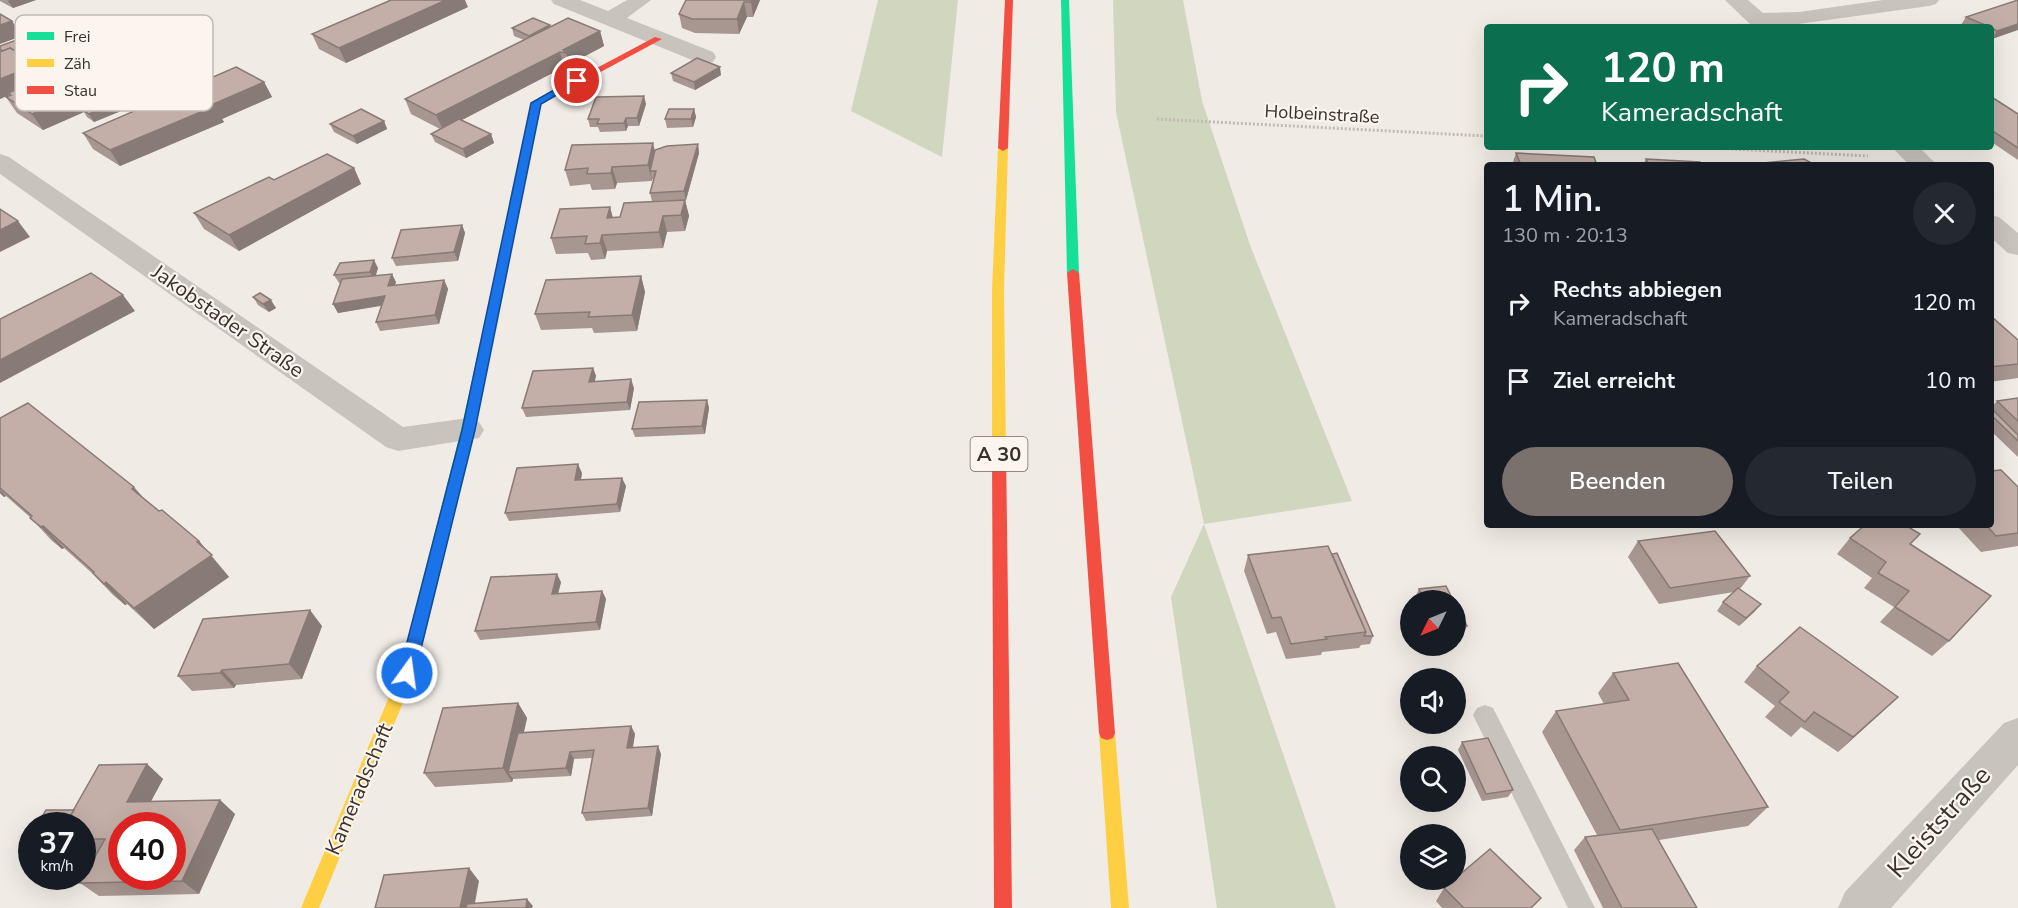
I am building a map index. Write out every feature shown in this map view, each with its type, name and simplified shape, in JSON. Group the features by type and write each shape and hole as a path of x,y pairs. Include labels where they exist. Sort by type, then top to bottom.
{"main road":[{"name":"A 30","path":"1003,908 998,291 1009,0"},
{"path":"1065,0 1073,290 1120,908"},
{"name":"Kameradschaft","path":"310,908 407,673 468,430 536,103 658,39"}],"street":[{"path":"561,0 705,57"},
{"path":"611,19 641,0"},
{"path":"1735,0 1762,24 1929,0"},
{"name":"Jakobstader Straße","path":"0,162 398,439 468,430"},
{"path":"1994,226 2018,247"},
{"name":"Kleiststraße","path":"1861,908 2018,736"}],"lane":[{"path":"1485,715 1582,908"}],"path":[{"name":"Holbeinstraße","path":"1157,119 1484,136"},
{"path":"1761,150 1915,157"}],"green space":[{"path":"878,0 958,0 942,157 851,111"},
{"path":"1113,0 1183,0 1202,101 1250,245 1352,501 1204,524 1116,112"},
{"path":"1204,524 1336,908 1217,908 1171,597"}],"building":[{"path":"391,0 446,0 339,48 312,34"},
{"path":"686,0 752,0 744,2 737,19 692,19 679,14"},
{"path":"2018,0 2018,24 1997,31 1994,29 1994,24 1983,24 1966,17"},
{"path":"0,14 12,21 0,25"},
{"path":"533,18 550,25 529,36 512,28"},
{"path":"568,18 600,31 563,50 566,53 560,52 436,115 405,99"},
{"path":"15,40 15,49 13,50 10,48 3,51 0,46"},
{"path":"10,48 15,51 15,73 0,79 0,52"},
{"path":"697,58 720,67 694,82 671,73"},
{"path":"236,67 264,82 213,104 213,77"},
{"path":"15,90 15,103 6,97 11,95 8,93"},
{"path":"644,96 637,118 626,118 624,123 597,124 599,119 588,119 596,97"},
{"path":"1994,99 2018,114 2018,148 1994,132"},
{"path":"361,109 384,121 353,136 330,124"},
{"path":"669,109 694,109 691,119 665,119"},
{"path":"134,111 203,111 110,150 83,133"},
{"path":"459,119 491,134 463,149 431,134"},
{"path":"653,143 648,165 612,167 611,173 587,174 588,168 565,170 572,145"},
{"path":"698,144 684,191 650,193 656,171 650,171 655,150 667,146"},
{"path":"1516,153 1594,157 1596,162 1520,162"},
{"path":"327,154 354,168 229,235 194,213 269,177 274,180"},
{"path":"1646,159 1700,162 1648,162"},
{"path":"1804,159 1810,162 1773,162"},
{"path":"685,200 681,215 663,216 659,232 602,235 600,243 585,244 587,236 551,238 560,209 610,207 607,218 620,217 624,203"},
{"path":"0,209 18,221 0,230"},
{"path":"462,225 454,252 392,258 401,230"},
{"path":"374,260 370,272 334,275 340,263"},
{"path":"91,273 123,295 0,360 0,319"},
{"path":"392,274 388,286 444,280 435,315 376,322 385,296 333,304 342,279"},
{"path":"641,276 632,315 588,317 590,312 535,314 546,280"},
{"path":"260,293 271,300 263,304 253,297"},
{"path":"1994,319 2018,340 2018,364 1994,367"},
{"path":"593,368 589,382 631,379 627,402 522,408 533,371"},
{"path":"2018,398 2018,421 1997,401"},
{"path":"707,400 702,426 632,429 639,402"},
{"path":"28,403 134,487 132,489 159,511 162,510 212,555 134,608 106,582 104,584 94,572 43,526 41,527 30,518 32,516 0,488 0,418"},
{"path":"1994,411 2018,435 2018,441 1994,418"},
{"path":"578,464 575,480 622,478 617,504 505,513 517,468"},
{"path":"2001,470 2018,487 2018,533 1996,536 1989,528 1994,528 1994,471"},
{"path":"1862,528 1910,528 1920,534 1910,544 1991,596 1949,641 1895,607 1909,591 1878,573 1886,562 1850,538"},
{"path":"1715,531 1750,576 1670,588 1638,541"},
{"path":"1328,546 1366,632 1291,644 1281,617 1272,618 1248,555"},
{"path":"1337,553 1373,636 1364,636 1366,632 1332,554"},
{"path":"557,574 552,594 602,591 596,622 475,631 491,577"},
{"path":"1446,586 1448,590 1419,590"},
{"path":"1738,588 1761,604 1746,618 1723,602"},
{"path":"310,610 289,664 178,676 203,619"},
{"path":"1800,627 1898,697 1853,737 1814,712 1805,722 1779,702 1789,692 1757,666"},
{"path":"1678,663 1768,807 1620,830 1556,711 1629,700 1613,673"},
{"path":"518,703 503,768 424,773 443,708"},
{"path":"631,726 627,748 658,746 648,808 582,813 594,750 570,752 566,768 508,772 518,733"},
{"path":"1488,738 1513,790 1486,794 1466,746 1462,742"},
{"path":"147,764 127,802 220,800 186,872 186,812 108,812 108,882 96,883 96,855 105,839 96,839 96,812 72,812 99,765"},
{"path":"46,810 74,810 73,812 45,812"},
{"path":"1652,829 1697,908 1622,908 1585,837"},
{"path":"1490,849 1541,898 1531,908 1464,908 1446,890 1466,890 1466,869"},
{"path":"469,868 460,908 375,908 384,875"},
{"path":"527,899 526,908 466,908 467,904"}],"traffic: fast":[{"path":"1065,0 1073,273"},
{"path":"415,642 468,430 492,316"}],"traffic: slow":[{"path":"999,451 998,291 1003,148"},
{"path":"310,908 407,673 415,642"},
{"path":"1107,733 1120,908"}],"traffic: jam":[{"path":"1003,148 1009,0"},
{"path":"492,316 536,103 658,39"},
{"path":"1073,273 1107,733"},
{"path":"999,451 1003,908"}],"route":[{"path":"407,673 468,430 536,103 577,81"}]}
